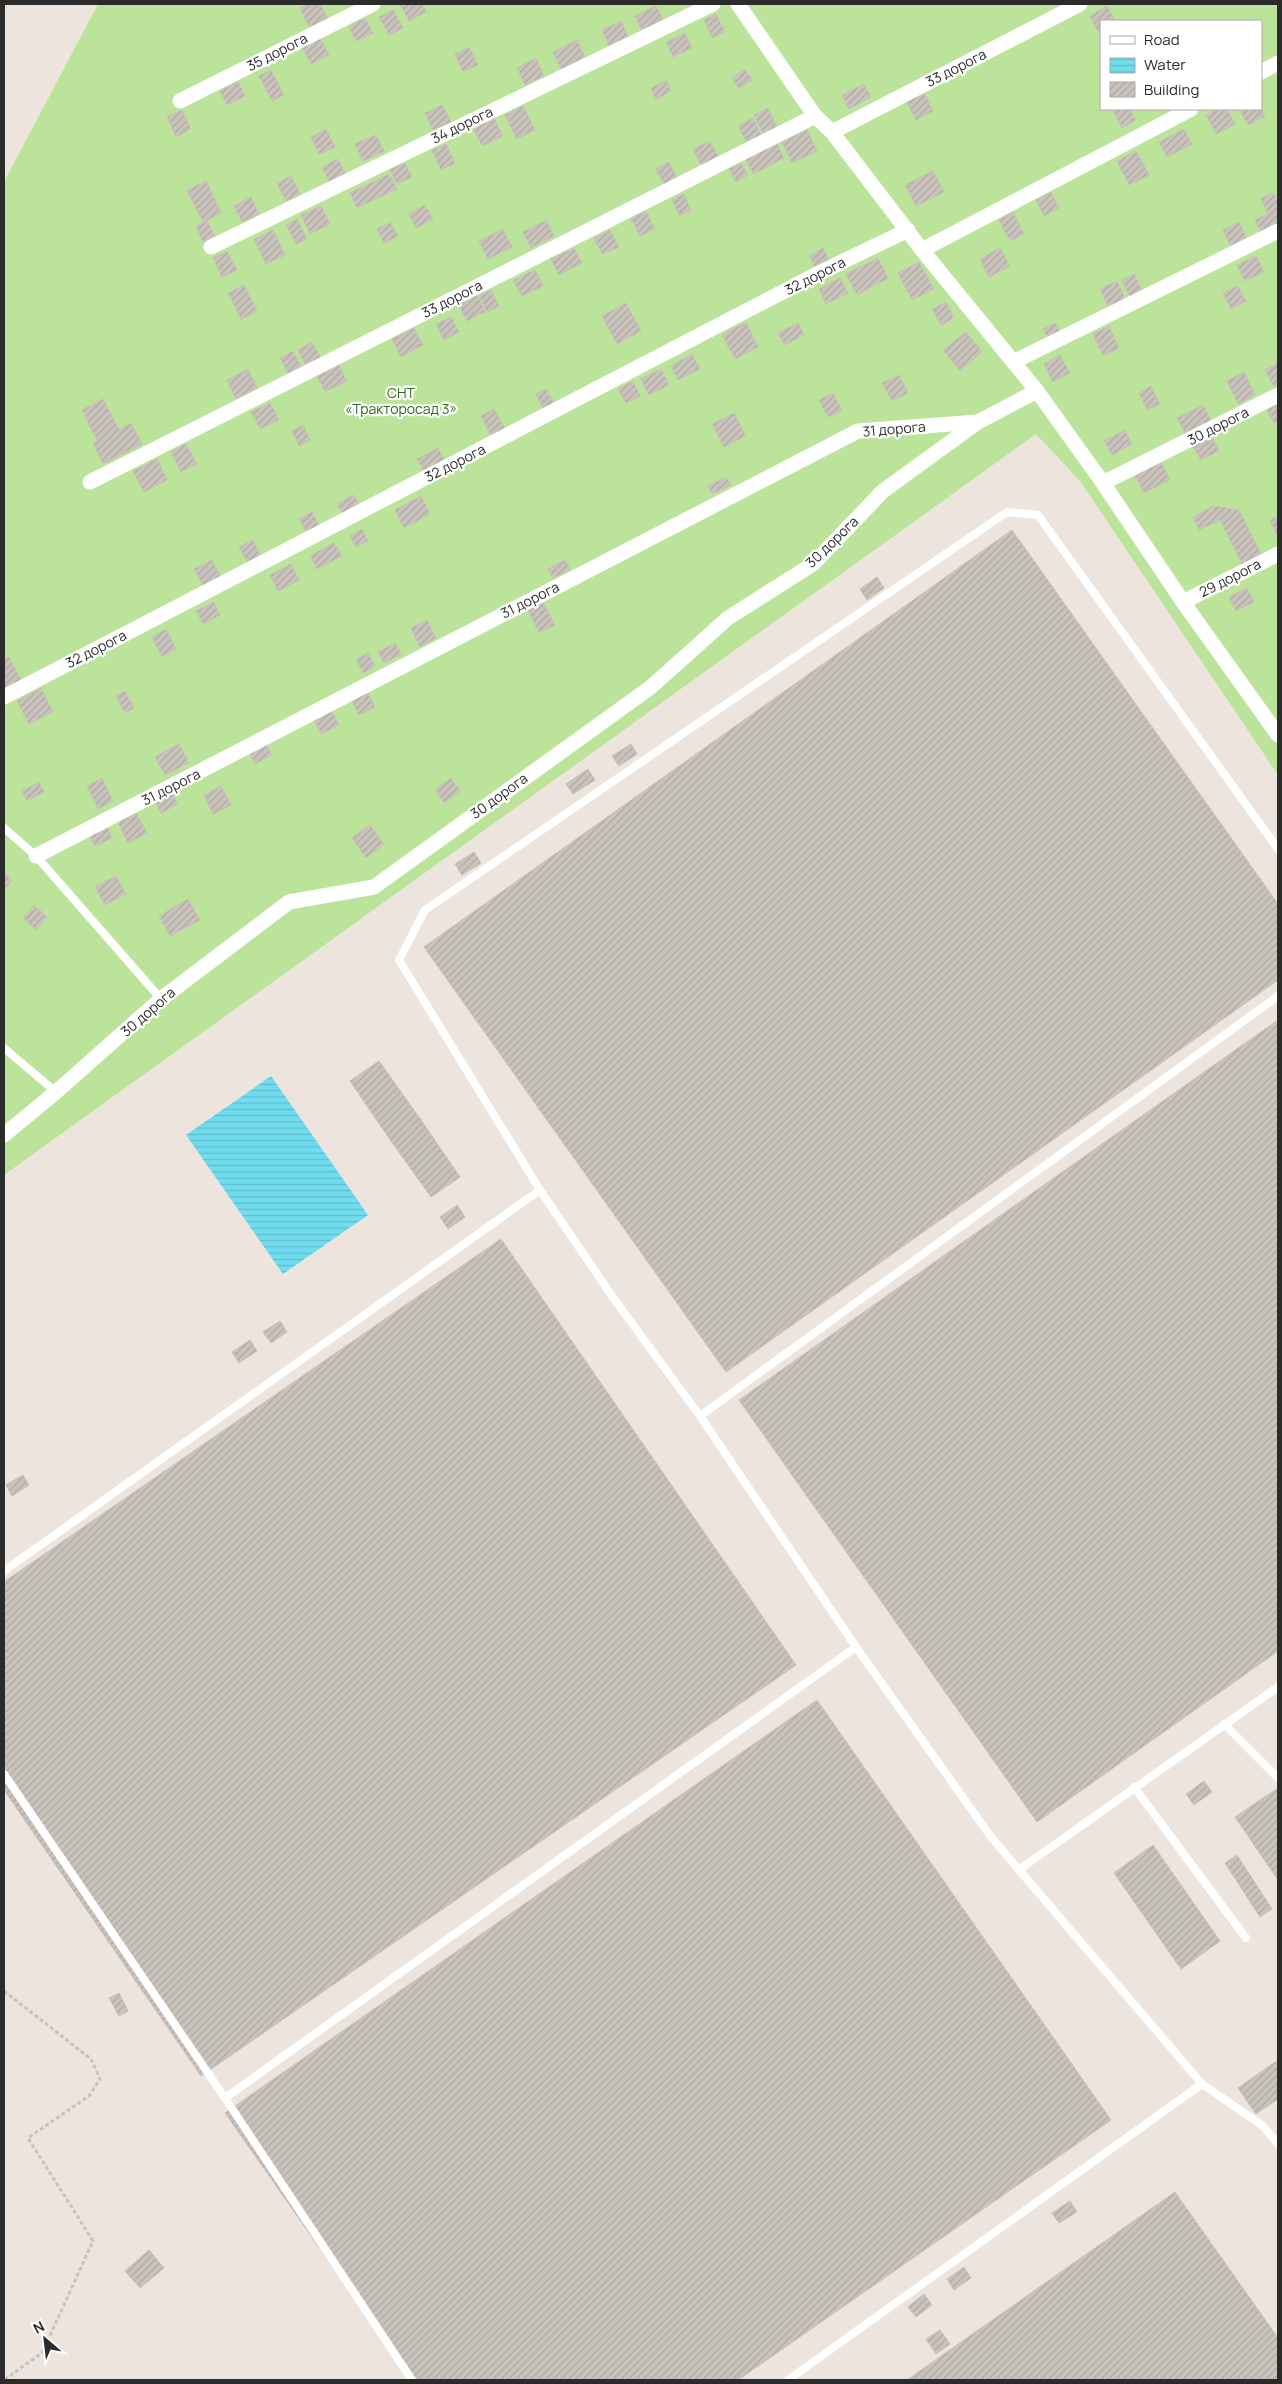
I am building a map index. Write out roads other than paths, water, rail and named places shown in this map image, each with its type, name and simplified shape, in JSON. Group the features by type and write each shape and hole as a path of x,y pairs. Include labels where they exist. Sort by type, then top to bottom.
{"street":[{"name":"35 дорога","path":"180,100 373,4"},
{"name":"34 дорога","path":"211,247 713,4"},
{"path":"738,4 815,116 832,132 922,250 1037,391 1103,483 1182,602 1277,730"},
{"name":"33 дорога","path":"832,132 1080,4"},
{"path":"1262,71 1278,63"},
{"path":"922,250 1189,110"},
{"name":"33 дорога","path":"90,482 815,116"},
{"name":"32 дорога","path":"4,698 821,272 908,230"},
{"path":"1013,362 1278,231"},
{"name":"31 дорога","path":"36,856 858,431 978,422 1037,391"},
{"name":"30 дорога","path":"1103,483 1278,395"},
{"name":"30 дорога","path":"4,1135 56,1092 161,999 289,902 374,887 651,686 728,618 813,564 883,492 978,422"},
{"name":"29 дорога","path":"1182,602 1278,554"}],"lane":[{"path":"1278,849 1038,515 1007,512 424,910 398,960 540,1190 614,1299 700,1416 856,1647 991,1837 1202,2084 1263,2126 1278,2144"},
{"path":"4,828 36,856 161,999"},
{"path":"700,1416 1278,996"},
{"path":"4,1048 56,1092"},
{"path":"4,1571 540,1190"},
{"path":"225,2098 856,1647"},
{"path":"1020,1869 1278,1687"},
{"path":"1224,1724 1278,1778"},
{"path":"4,1774 225,2098 412,2380"},
{"path":"1134,1787 1246,1938"},
{"path":"788,2380 1202,2084"}],"water":[{"path":"271,1076 368,1215 283,1274 186,1135"}],"park label":[{"name":"СНТ «Тракторосад 3»","path":"401,402"}]}
